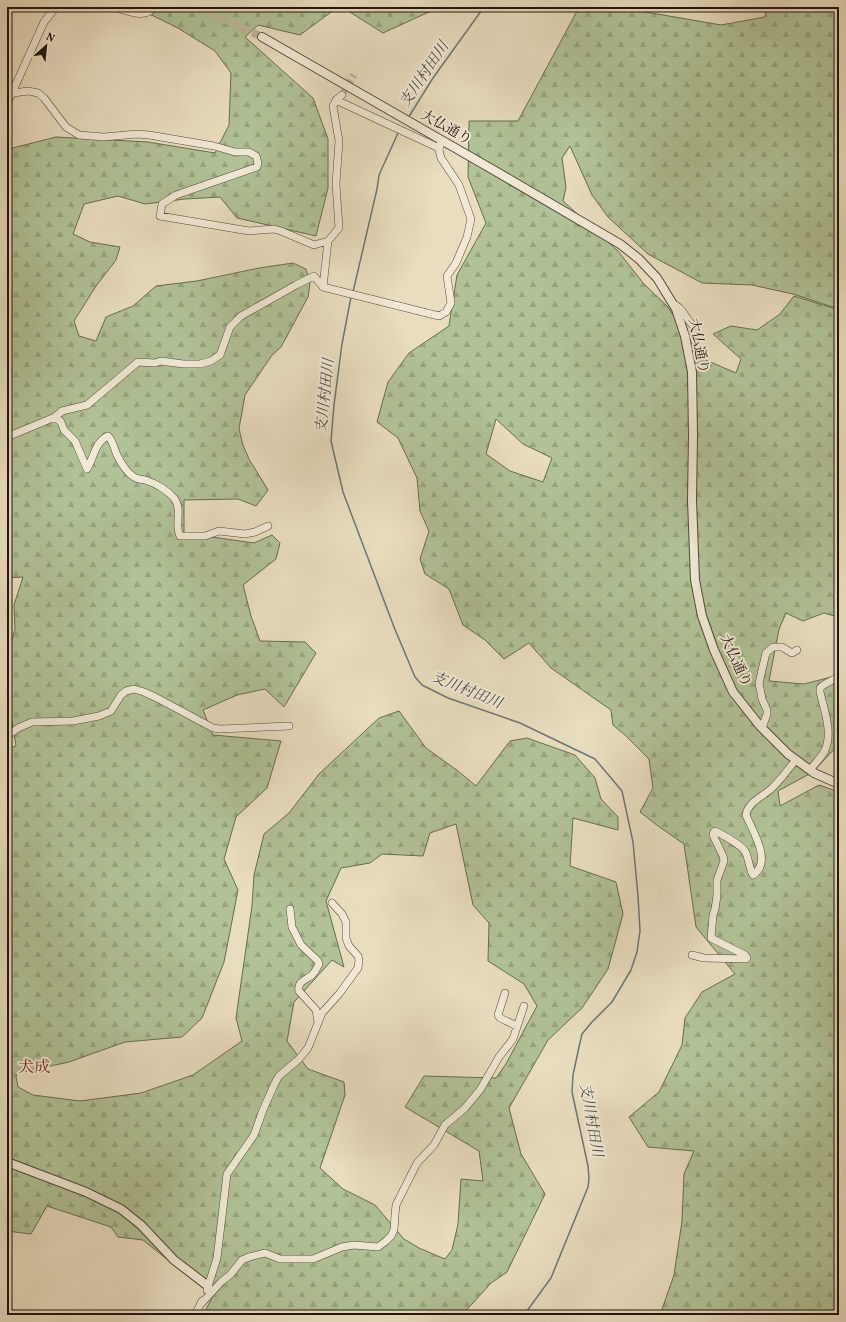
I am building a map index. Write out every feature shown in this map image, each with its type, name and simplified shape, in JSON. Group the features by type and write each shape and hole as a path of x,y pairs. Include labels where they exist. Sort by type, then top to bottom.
{"street":[{"path":"7,104 44,22 56,7"},
{"path":"114,7 143,14 152,10 154,7"},
{"name":"大仏通り","path":"262,37 415,126 440,144 504,176 620,244 639,259 657,278 676,309 685,336 692,372 694,436 692,500 695,580 702,616 714,650 733,692 762,728 796,760 810,770 839,784"},
{"path":"13,93 28,91 38,93 44,98 66,127 79,135 104,137 138,134 149,135 214,146 235,152 249,152 256,156 258,163 257,167 176,195 162,204 160,216 249,231 274,229 314,245 328,241 339,228 336,184 339,141 333,106 336,100 342,95"},
{"path":"7,437 55,417 62,411 86,405 138,362 155,363 168,361 183,364 200,364 211,361 220,355 230,327 241,316 314,276 323,287 439,316 449,308 451,303 447,276 456,263 467,237 471,219 459,185 441,158 438,150 440,144 408,134 336,100"},
{"path":"323,287 328,241"},
{"path":"673,304 678,306 684,312 688,322 694,326"},
{"path":"55,417 61,422 64,430 74,441 87,469 99,443 108,436 125,468 135,479 149,481 161,486 173,497 179,508 178,532 180,536 205,536 220,531 245,534 255,532 268,526"},
{"path":"762,728 767,710 762,699 759,683 766,653 773,647 782,647 792,653 797,650"},
{"path":"810,770 825,750 828,738 828,730 820,688 825,683 832,682 839,676"},
{"path":"9,733 24,724 32,722 73,721 99,716 111,711 121,695 126,691 134,690 144,692 157,698 212,728 220,729 290,726"},
{"path":"692,956 725,959 747,958 745,955 711,938 713,915 717,896 717,880 724,861 713,835 715,831 746,852 753,875 756,872 761,860 760,848 746,815 746,811 752,803 772,788 796,760"},
{"path":"195,1315 208,1286 217,1258 227,1174 254,1135 263,1110 279,1076 299,1059 308,1048 322,1013 339,994 358,968 358,956 349,946 346,938 346,922 342,914 332,903"},
{"path":"290,909 292,927 301,945 318,961 319,964 312,975 301,982 298,988 316,1010 318,1022"},
{"path":"505,993 498,1015 500,1018 517,1026"},
{"path":"200,1305 221,1282 231,1274 242,1260 250,1257 265,1253 280,1259 313,1259 342,1247 354,1245 378,1247 386,1241 394,1230 396,1205 417,1163 434,1145 445,1125 464,1109 480,1090 499,1057 513,1039 524,1006"},
{"path":"7,1162 86,1192 121,1209 142,1225 174,1260 208,1286"}],"green space":[{"path":"135,7 338,7 300,35 258,25 245,37 313,98 328,139 328,188 316,236 237,218 220,197 185,199 145,204 118,196 84,204 73,234 90,242 120,247 116,260 96,286 74,321 79,336 96,341 106,317 133,306 156,286 197,281 259,268 293,263 306,269 310,283 308,297 281,347 272,355 245,395 239,429 243,445 249,459 268,490 256,506 238,499 184,500 184,533 254,543 272,535 280,543 276,559 243,585 251,616 260,641 305,642 316,653 284,707 265,689 237,695 203,710 213,735 281,741 267,788 236,817 224,859 238,890 224,962 202,1018 182,1037 125,1042 69,1062 18,1073 16,1077 18,1087 33,1095 80,1101 141,1093 193,1075 242,1041 236,1018 252,906 254,875 264,834 289,813 319,774 379,718 399,711 426,748 476,786 510,741 527,738 575,755 595,778 601,799 618,817 618,830 573,818 570,866 616,882 623,914 608,969 582,1008 548,1040 509,1108 521,1154 545,1194 507,1272 491,1283 462,1315 203,1315 213,1296 143,1240 118,1237 111,1227 47,1206 31,1234 7,1231 7,749 16,746 10,710 7,659 15,629 14,605 23,577 7,578 7,175 9,173 9,149 56,137 148,142 215,153 229,125 231,73 215,51 178,28","holes":["456,824 473,905 489,923 488,961 524,984 537,1006 506,1064 496,1078 424,1076 405,1107 479,1151 483,1181 461,1179 458,1224 452,1250 445,1259 419,1248 404,1239 375,1205 343,1189 320,1168 345,1095 344,1082 308,1069 287,1041 294,1002 332,960 344,967 326,901 341,868 370,863 382,854 423,856 430,833"]},
{"path":"342,7 438,7 383,33"},
{"path":"581,7 628,7 640,11 721,25 765,17 767,7 839,7 839,309 793,294 752,285 702,283 648,254 608,217 592,195 570,146 562,158 566,187 563,201 618,251 644,284 668,307 701,358 736,373 741,359 713,334 731,326 757,330 780,314 794,296 839,310 839,620 838,617 824,613 803,621 786,613 779,629 769,681 804,684 839,675 839,744 813,772 778,791 780,806 819,785 839,792 839,1315 660,1315 674,1275 682,1221 684,1174 694,1151 648,1147 629,1117 659,1092 682,1045 685,1018 702,992 735,974 696,927 684,844 640,812 653,788 649,759 613,725 611,710 551,668 529,643 504,659 485,640 463,625 449,589 425,574 420,559 429,531 420,511 417,478 398,438 377,422 388,382 409,353 449,326 457,275 486,223 468,177 469,121 518,121 576,13","holes":["496,419 523,444 552,458 543,482 510,471 486,454"]}],"waterway":[{"name":"支川村田川","path":"408,118 433,78 484,7"},
{"name":"支川村田川","path":"353,292 379,175 398,133"},
{"name":"支川村田川","path":"351,297 342,344 331,441 343,492 394,627 415,677 422,685 448,698 520,723 595,759 622,791 633,842 640,931 637,952 631,970 612,1002 582,1034 573,1075 572,1092 588,1166 588,1187 551,1278 524,1315"}],"tunnel":[{"path":"198,7 262,37"},
{"path":"342,95 354,75"}],"district":[{"name":"犬成","path":"34,1068"}]}
